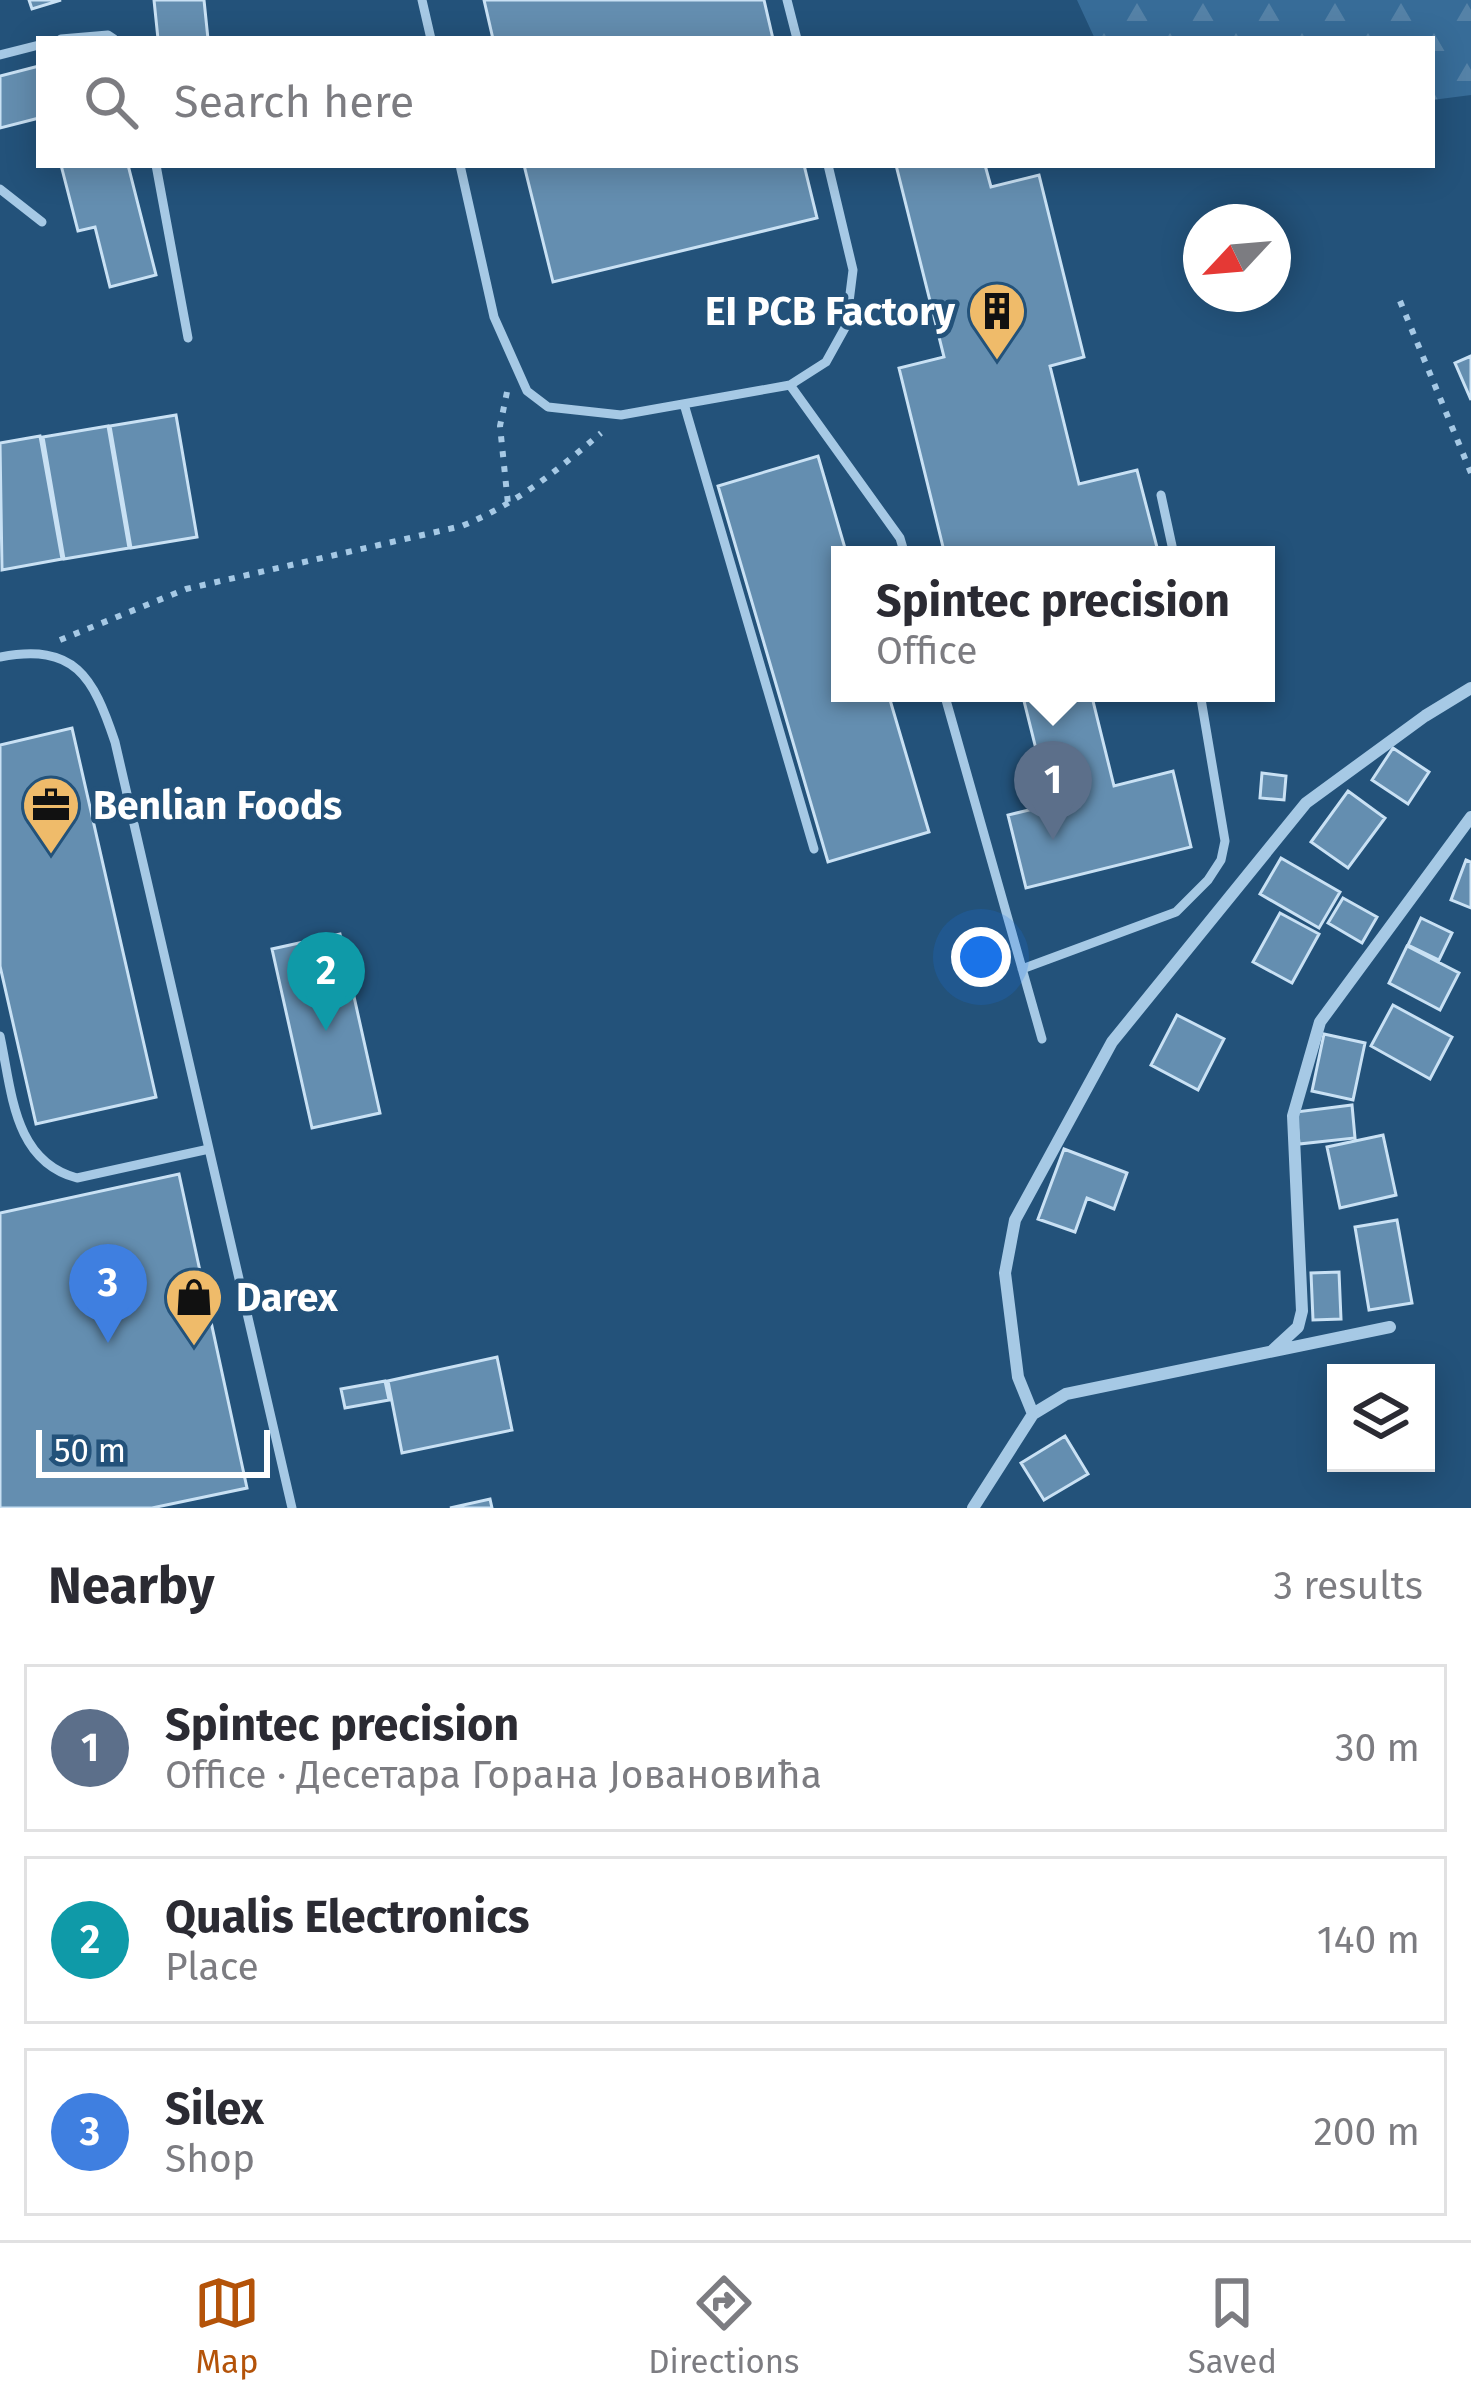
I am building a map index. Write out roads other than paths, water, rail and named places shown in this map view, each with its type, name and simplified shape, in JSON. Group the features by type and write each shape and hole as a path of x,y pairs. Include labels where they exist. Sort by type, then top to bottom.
{"street":[{"path":"1033,1414 1018,1377 1005,1273 1015,1220 1112,1042 1306,803 1471,688"},
{"path":"1273,1350 1298,1327 1302,1311 1293,1116 1320,1022 1471,817"},
{"path":"974,1508 1033,1414 1066,1394 1390,1328"}],"lane":[{"path":"422,0 430,36"},
{"path":"787,0 795,36"},
{"path":"0,55 36,46"},
{"path":"157,168 188,338"},
{"path":"461,168 494,317 526,391 548,407 622,415 790,385 826,362 840,343 853,270 829,168"},
{"path":"0,189 42,222"},
{"path":"790,385 902,546"},
{"path":"684,404 814,848"},
{"path":"1161,495 1172,546"},
{"path":"0,657 35,650 62,658 81,671 103,704 292,1508"},
{"path":"947,702 1042,1040"},
{"path":"1022,968 1176,912 1208,880 1221,860 1225,841 1202,702"},
{"path":"0,1036 25,1140 57,1172 77,1178 209,1149"}],"place":[{"name":"EI PCB Factory","path":"997,362"},
{"name":"Spintec precision","path":"1053,840"},
{"name":"Benlian Foods","path":"51,856"},
{"name":"Qualis Electronics","path":"326,1031"},
{"name":"Silex","path":"108,1343"},
{"name":"Darex","path":"194,1348"}]}
